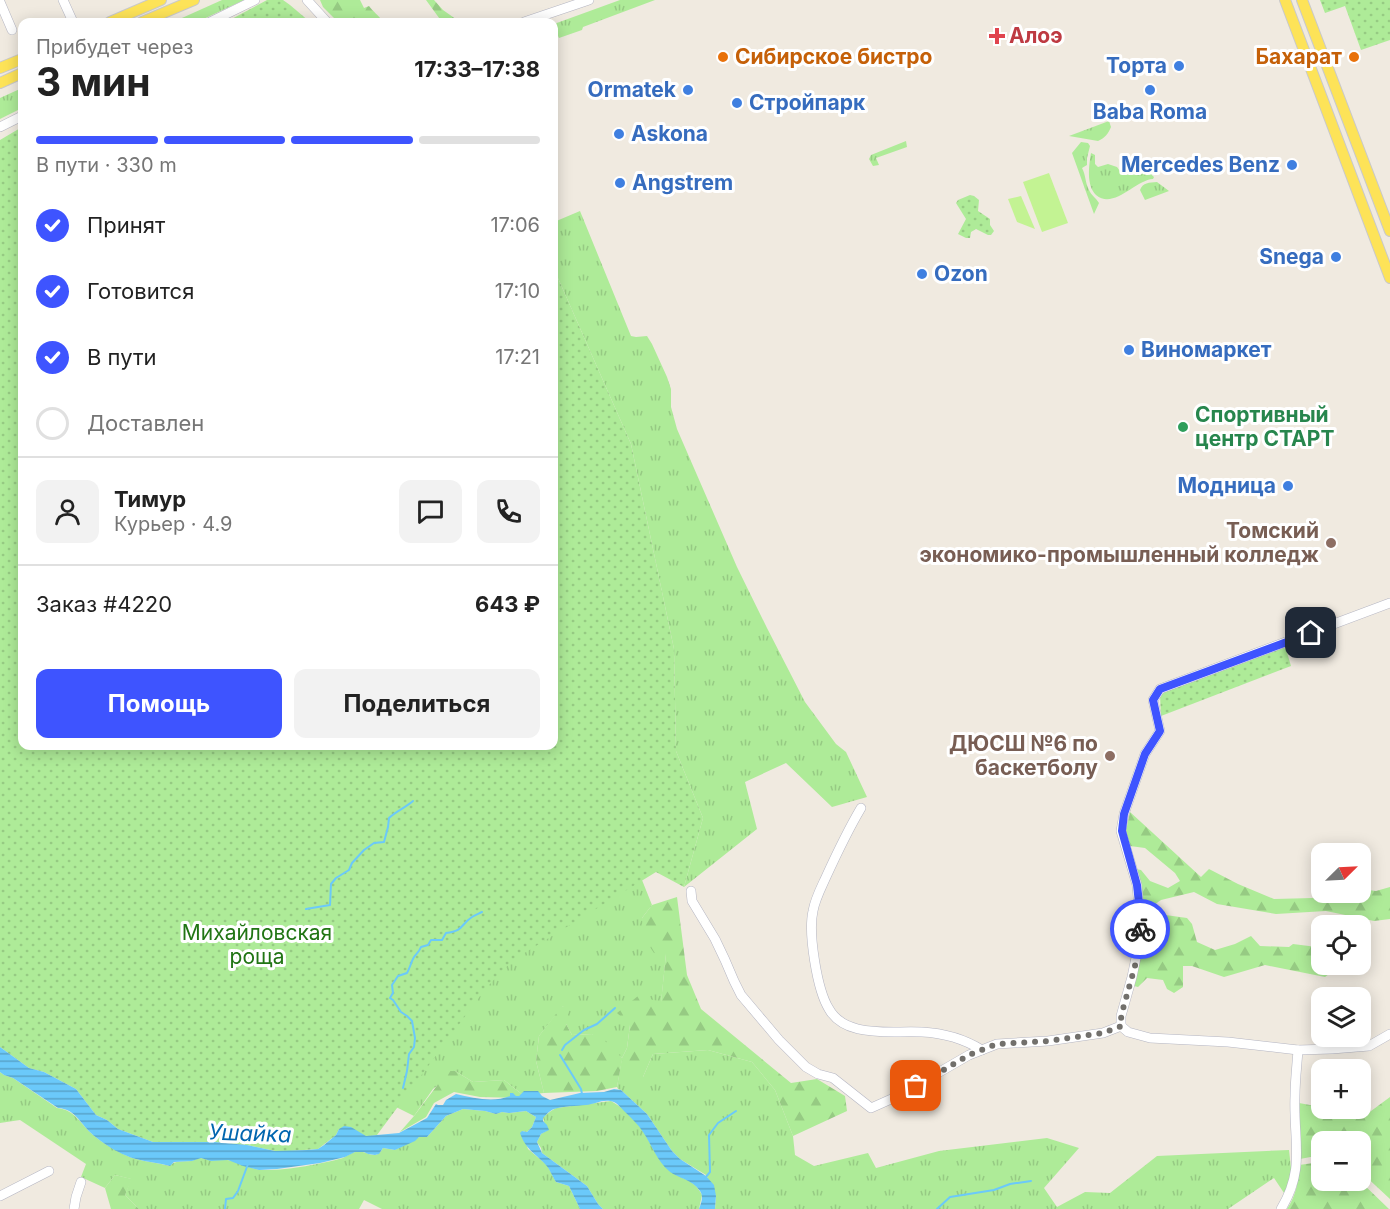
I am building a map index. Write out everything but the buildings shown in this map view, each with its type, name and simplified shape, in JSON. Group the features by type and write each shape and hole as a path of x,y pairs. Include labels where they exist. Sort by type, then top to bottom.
{"main road":[{"path":"119,18 160,0"},
{"path":"1285,0 1390,278"},
{"path":"1302,0 1390,231"},
{"path":"151,18 187,1"},
{"path":"0,68 18,61"},
{"path":"0,83 18,75"}],"street":[{"path":"63,0 71,18"},
{"path":"218,18 255,0"},
{"path":"307,0 323,18"},
{"path":"536,18 589,0"},
{"path":"0,2 12,30"},
{"path":"0,127 18,118"},
{"path":"1390,603 1160,689 1153,700 1160,731 1145,754 1124,814 1122,831 1137,885 1140,921 1137,953 1121,1016 1122,1026 1128,1032 1150,1038 1228,1042 1298,1050 1369,1046 1390,1034"},
{"path":"861,808 839,849 812,912 814,957 823,998 830,1012 843,1024 857,1029 882,1033 923,1032 953,1037 982,1050"},
{"path":"691,891 692,901 715,939 738,988 779,1040 806,1067 818,1074 833,1078 871,1108 898,1096 969,1055 997,1044 1048,1041 1103,1033 1122,1026"},
{"path":"1281,1209 1292,1188 1297,1163 1294,1097 1298,1050"},
{"path":"0,1196 49,1171"},
{"path":"74,1209 75,1197 81,1182"}],"green space":[{"path":"222,0 244,0 206,18 182,18"},
{"path":"267,0 283,0 305,18 233,18"},
{"path":"320,0 360,0 364,8 369,6 381,18 334,18 323,7"},
{"path":"426,0 434,0 454,18 439,18"},
{"path":"620,0 655,0 559,38 558,23"},
{"path":"1320,0 1390,0 1390,40 1361,50 1345,6 1325,13"},
{"path":"18,90 18,110 0,119 0,98"},
{"path":"1109,121 1111,127 1109,132 1098,141 1069,136"},
{"name":"Михайловская роща","path":"18,129 18,750 558,750 558,278 631,444 674,649 676,751 703,818 684,887 656,872 513,960 486,988 377,1135 366,1137 339,1129 336,1135 318,1149 290,1151 215,1142 153,1142 118,1129 96,1115 76,1089 44,1072 29,1068 0,1047 0,140"},
{"path":"906,141 907,147 876,158 879,165 873,166 869,159 871,155"},
{"path":"1081,142 1088,143 1090,146 1087,165 1082,168 1089,190 1099,203 1094,214 1072,153"},
{"path":"1091,153 1095,155 1095,164 1098,167 1108,164 1117,167 1122,174 1126,175 1140,164 1154,177 1117,197 1103,199 1096,195 1091,186 1089,175"},
{"path":"1049,173 1068,223 1042,232 1023,182"},
{"path":"1157,182 1169,191 1145,200 1140,190 1141,187 1147,183"},
{"path":"970,195 979,200 978,211 990,219 990,225 994,231 991,235 976,229 971,232 970,238 958,234 966,219 956,203"},
{"path":"1021,196 1035,229 1017,222 1008,199"},
{"path":"580,211 631,336 647,336 652,344 671,389 671,407 677,429 737,567 805,702 836,744 846,752 867,797 832,807 786,763 745,782 757,829 684,887 703,818 676,751 674,649 631,444 558,278 558,220"},
{"path":"1282,647 1286,649 1291,666 1161,716 1160,695 1165,690"},
{"path":"15,747 18,750 30,750 638,870 652,905 642,918 666,954 661,1003 630,1025 627,1048 622,1058 592,1034 572,1035 566,1024 563,1006 539,1036 536,1061 544,1093 523,1095 504,1080 473,1082 455,1071 433,1089 414,1116 390,1104 62,831"},
{"path":"1130,812 1201,877 1209,869 1274,899 1311,898 1311,903 1371,903 1371,890 1390,887 1390,919 1374,921 1371,920 1371,915 1345,915 1326,911 1276,914 1217,904 1194,892 1161,900 1151,907 1151,913 1187,918 1192,924 1197,942 1215,950 1251,936 1260,946 1289,947 1293,944 1311,946 1311,974 1265,965 1224,977 1192,966 1183,966 1183,987 1174,993 1167,989 1163,980 1147,978 1138,987 1134,986 1140,954 1136,869 1141,870 1150,881 1168,888 1180,881 1175,873 1145,848 1130,846 1126,831"},
{"path":"677,897 687,975 701,1009 791,1083 817,1079 845,1096 847,1111 793,1136 775,1090 752,1062 708,1050 653,1054 643,1077 630,1081 622,1060 617,1087 597,1091 544,1093 536,1061 539,1036 562,1006 569,1010 566,1024 572,1035 592,1034 602,1038 622,1058 627,1048 630,1025 617,1013 638,996 661,1002 666,954 654,953 644,938 642,918 652,905"},
{"path":"708,1050 752,1062 775,1090 793,1136 795,1155 814,1166 868,1153 876,1168 939,1151 1047,1138 1079,1148 1044,1188 1057,1207 1085,1192 1110,1193 1157,1156 1289,1150 1292,1177 1286,1196 1274,1178 1228,1209 715,1209 716,1196 706,1175 680,1159 647,1114 618,1089 622,1058 643,1077 653,1054"},
{"path":"448,1071 455,1071 473,1082 504,1080 523,1095 519,1098 480,1097 454,1092 434,1103 426,1117 400,1132"},
{"path":"0,1072 13,1078 57,1108 73,1114 95,1137 112,1148 136,1159 169,1166 177,1162 200,1158 231,1161 262,1170 302,1167 343,1158 355,1152 377,1155 383,1148 395,1150 419,1137 427,1137 446,1116 463,1109 496,1114 526,1111 536,1117 527,1132 522,1131 528,1149 547,1165 556,1182 569,1186 580,1209 382,1209 364,1200 359,1209 139,1209 125,1195 131,1179 115,1175 105,1188 81,1177 86,1164 20,1120 0,1123"},
{"path":"1390,1097 1390,1199 1371,1181 1371,1131 1311,1131 1311,1157 1300,1159 1299,1103 1311,1105 1311,1119 1371,1119 1371,1111"},
{"path":"611,1101 638,1124 665,1166 695,1185 702,1195 699,1209 603,1209 587,1186 542,1153 537,1142 541,1134 546,1131 543,1117 556,1108"},
{"path":"1311,1163 1311,1191 1370,1191 1389,1209 1287,1209 1296,1188 1299,1165"},
{"path":"115,1175 132,1179 125,1195 139,1209 111,1209 105,1188"}],"water":[{"path":"0,1047 29,1068 44,1072 76,1089 96,1115 118,1129 153,1142 215,1142 275,1151 318,1149 344,1126 351,1127 366,1136 399,1133 427,1118 436,1104 443,1105 446,1100 456,1094 490,1099 504,1098 510,1096 510,1093 519,1096 524,1091 538,1091 550,1100 580,1093 621,1090 647,1114 672,1151 706,1176 714,1185 715,1209 699,1209 702,1196 697,1187 665,1167 639,1126 618,1105 610,1101 558,1108 543,1118 549,1130 541,1134 537,1142 542,1153 587,1186 603,1209 580,1209 569,1186 556,1182 547,1166 522,1139 520,1133 527,1132 532,1127 536,1117 526,1111 496,1114 463,1109 446,1116 427,1137 419,1137 395,1150 383,1148 379,1154 375,1155 355,1152 320,1163 259,1170 228,1160 211,1161 201,1158 174,1162 170,1166 136,1159 106,1145 95,1137 73,1113 58,1108 13,1078 4,1075 0,1072"}],"waterway":[{"path":"306,909 330,905 331,884 349,870 364,850 374,843 384,842 389,818 413,801"},
{"path":"403,1088 409,1054 414,1047 415,1038 412,1021 390,998 393,993 392,985 398,976 407,973 421,947 428,945 431,940 442,940 446,933 459,929 472,917 482,912"},
{"path":"562,1050 565,1045 584,1030 597,1024 615,1008"},
{"path":"560,1055 582,1094"},
{"path":"705,1178 710,1172 709,1135 718,1123 736,1111"},
{"path":"225,1209 226,1199 233,1198 238,1191 248,1164"},
{"path":"937,1209 950,1197 1031,1181"}],"way so far":[{"path":"916,1086 969,1055 997,1044 1048,1041 1103,1033 1122,1026 1121,1016 1135,966 1140,929"}],"place":[{"name":"Алоэ","path":"997,36"},
{"name":"Сибирское бистро","path":"723,57"},
{"name":"Бахарат","path":"1354,57"},
{"name":"Торта","path":"1179,66"},
{"name":"Ormatek","path":"688,90"},
{"name":"Baba Roma","path":"1150,90"},
{"name":"Стройпарк","path":"737,103"},
{"name":"Askona","path":"619,134"},
{"name":"Mercedes Benz","path":"1292,165"},
{"name":"Angstrem","path":"620,183"},
{"name":"Snega","path":"1336,257"},
{"name":"Ozon","path":"922,274"},
{"name":"Виномаркет","path":"1129,350"},
{"name":"Спортивный центр СТАРТ","path":"1183,427"},
{"name":"Модница","path":"1288,486"},
{"name":"Томский экономико-промышленный колледж","path":"1331,543"},
{"name":"ДЮСШ №6 по баскетболу","path":"1110,756"}],"route":[{"path":"1140,929 1137,885 1122,831 1124,814 1145,754 1160,731 1153,700 1160,689 1311,633"}],"water label":[{"name":"Ушайка","path":"250,1133"}]}
